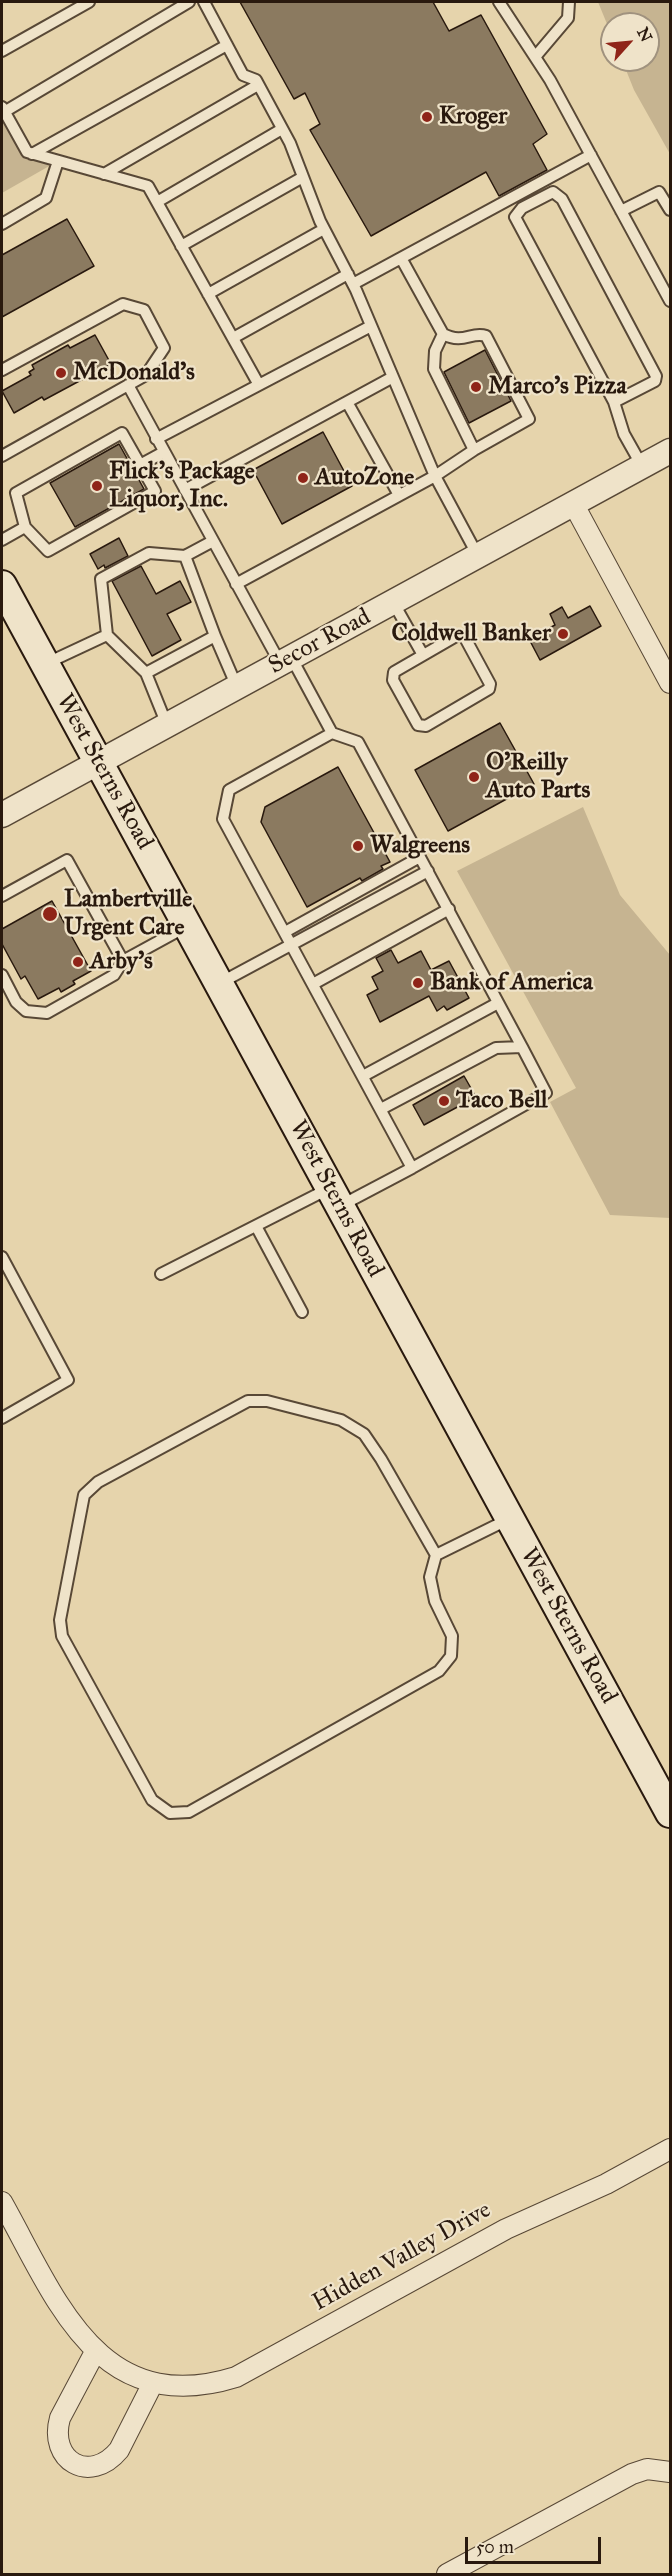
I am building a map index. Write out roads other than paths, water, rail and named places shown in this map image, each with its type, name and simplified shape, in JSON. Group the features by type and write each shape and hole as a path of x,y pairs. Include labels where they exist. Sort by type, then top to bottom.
{"main road":[{"name":"West Sterns Road","path":"2,585 670,1813"}],"street":[{"name":"Secor Road","path":"2,815 670,451"},
{"path":"574,505 670,683"},
{"name":"Hidden Valley Drive","path":"2,2202 8,2229 68,2319 95,2352 118,2368 153,2383 173,2386 201,2385 236,2377 506,2229 606,2184 670,2149"},
{"path":"95,2352 60,2418 57,2429 60,2450 75,2464 95,2466 113,2457 153,2383"},
{"path":"447,2574 632,2474 647,2469 670,2472"}],"lane":[{"path":"2,51 89,2"},
{"path":"189,2 3,109 27,152 148,186 259,385"},
{"path":"204,2 243,75 256,80 282,129 324,229 371,326 435,476 478,557"},
{"path":"499,2 535,57 670,301"},
{"path":"535,57 568,18 569,2"},
{"path":"32,154 226,45"},
{"path":"104,174 258,85"},
{"path":"157,202 282,129"},
{"path":"233,338 350,279 400,258 591,155"},
{"path":"2,224 45,198 58,161"},
{"path":"182,246 303,177"},
{"path":"614,402 655,381 656,376 562,199 553,192 522,208 515,217 614,402 624,434 643,467"},
{"path":"621,211 659,192 670,210"},
{"path":"208,294 324,229"},
{"path":"236,584 435,476 474,450 529,419 486,336 480,334 459,339 443,334 400,258"},
{"path":"2,370 123,304 144,310 164,348 146,375 2,456"},
{"path":"156,439 371,326"},
{"path":"443,334 435,351 434,369 474,450"},
{"path":"185,490 393,377"},
{"path":"128,385 236,584 332,733 358,742 546,1093 412,1168 255,1226 161,1274"},
{"path":"347,402 399,495"},
{"path":"122,434 140,465 155,491 48,551 25,527 16,493 122,434"},
{"path":"140,465 164,452"},
{"path":"2,540 25,527"},
{"path":"167,724 146,673 107,635 101,579 149,553 185,556 213,541"},
{"path":"185,556 214,636 237,687"},
{"path":"393,602 423,655"},
{"path":"45,664 107,635"},
{"path":"458,635 464,636 490,684 489,689 426,726 418,725 393,680 394,672 423,655 458,635"},
{"path":"146,673 214,636"},
{"path":"332,733 229,790 223,819 412,1168"},
{"path":"285,932 420,857"},
{"path":"2,896 67,860 123,961"},
{"path":"219,984 428,871"},
{"path":"313,984 449,909"},
{"path":"2,975 16,1002 26,1011 47,1013 114,975 123,961 187,926"},
{"path":"363,1076 498,1003"},
{"path":"381,1109 496,1048 522,1047"},
{"path":"255,1226 302,1312"},
{"path":"2,1257 68,1380 2,1418"},
{"path":"436,1555 381,1459 364,1434 340,1420 267,1401 248,1401 98,1482 84,1495 60,1620 62,1636 152,1800 170,1813 189,1812 439,1671 451,1656 452,1636 435,1601 430,1577 436,1555 509,1519"}],"place":[{"name":"Kroger","path":"427,117"},
{"name":"McDonald's","path":"61,373"},
{"name":"Marco's Pizza","path":"476,387"},
{"name":"AutoZone","path":"303,478"},
{"name":"Flick's Package Liquor, Inc.","path":"97,486"},
{"name":"Coldwell Banker","path":"563,634"},
{"name":"O'Reilly Auto Parts","path":"474,777"},
{"name":"Walgreens","path":"358,846"},
{"name":"Lambertville Urgent Care","path":"50,914"},
{"name":"Arby's","path":"78,962"},
{"name":"Bank of America","path":"418,983"},
{"name":"Taco Bell","path":"444,1101"}]}
